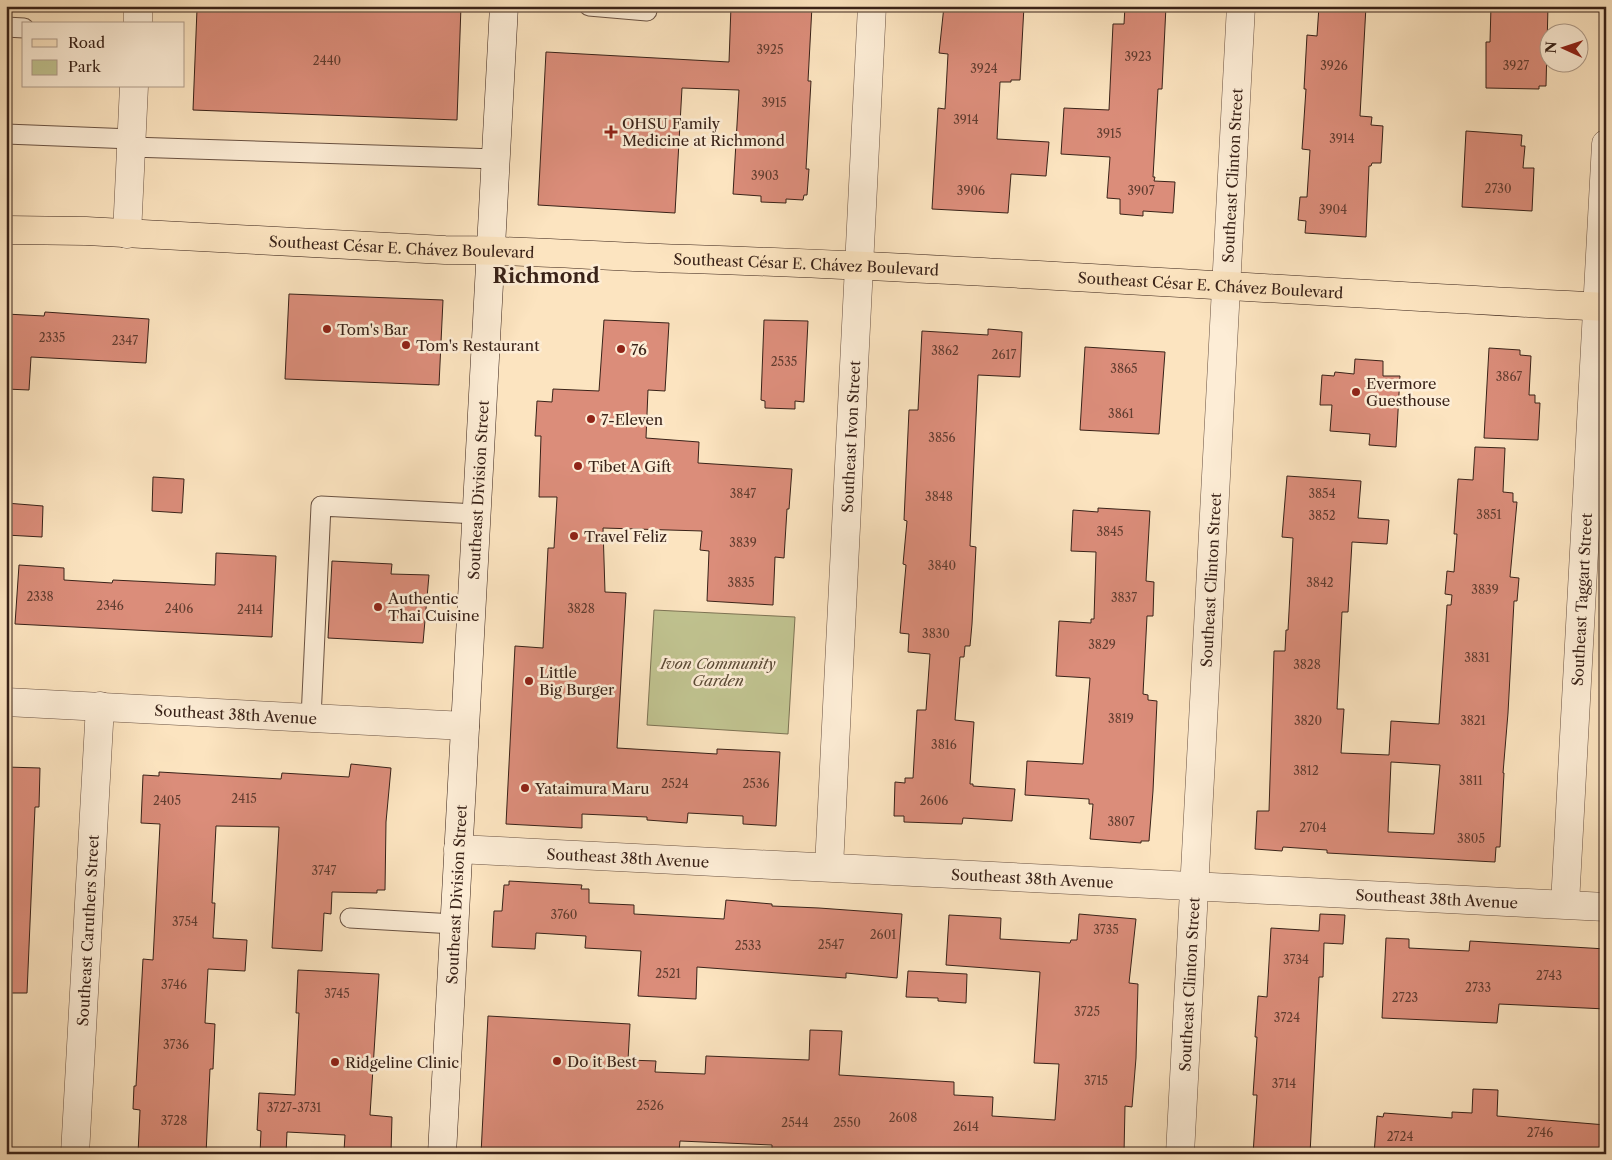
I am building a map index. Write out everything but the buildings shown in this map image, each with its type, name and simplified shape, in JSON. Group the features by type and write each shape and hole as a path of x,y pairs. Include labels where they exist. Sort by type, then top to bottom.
{"main road":[{"name":"Southeast César E. Chávez Boulevard","path":"6,230 127,234 445,250 491,250 858,265 1601,306"}],"street":[{"path":"138,6 138,22"},
{"name":"Southeast Division Street","path":"442,1154 504,6"},
{"name":"Southeast Ivon Street","path":"829,867 872,6"},
{"name":"Southeast Clinton Street","path":"1180,1154 1241,6"},
{"path":"127,234 134,88"},
{"name":"Southeast Taggart Street","path":"1565,904 1601,306 1606,144"},
{"name":"Southeast 38th Avenue","path":"6,702 465,726"},
{"name":"Southeast Caruthers Street","path":"75,1154 100,706"},
{"name":"Southeast 38th Avenue","path":"458,849 1606,906"}],"lane":[{"path":"589,6 647,11 647,6"},
{"path":"6,27 22,28"},
{"path":"6,134 131,143 496,159"},
{"path":"310,718 321,506 477,514"},
{"path":"350,918 454,924"}],"green space":[{"name":"Ivon Community Garden","path":"654,610 795,617 788,734 647,725"}],"place":[{"name":"OHSU Family Medicine at Richmond","path":"611,132"},
{"name":"Tom's Bar","path":"327,329"},
{"name":"Tom's Restaurant","path":"406,345"},
{"name":"76","path":"621,349"},
{"name":"Evermore Guesthouse","path":"1356,392"},
{"name":"7-Eleven","path":"591,419"},
{"name":"Tibet A Gift","path":"578,466"},
{"name":"Travel Feliz","path":"574,536"},
{"name":"Authentic Thai Cuisine","path":"378,607"},
{"name":"Little Big Burger","path":"529,681"},
{"name":"Yataimura Maru","path":"525,788"},
{"name":"Do it Best","path":"557,1061"},
{"name":"Ridgeline Clinic","path":"335,1062"}],"district":[{"name":"Richmond","path":"546,276"}]}
